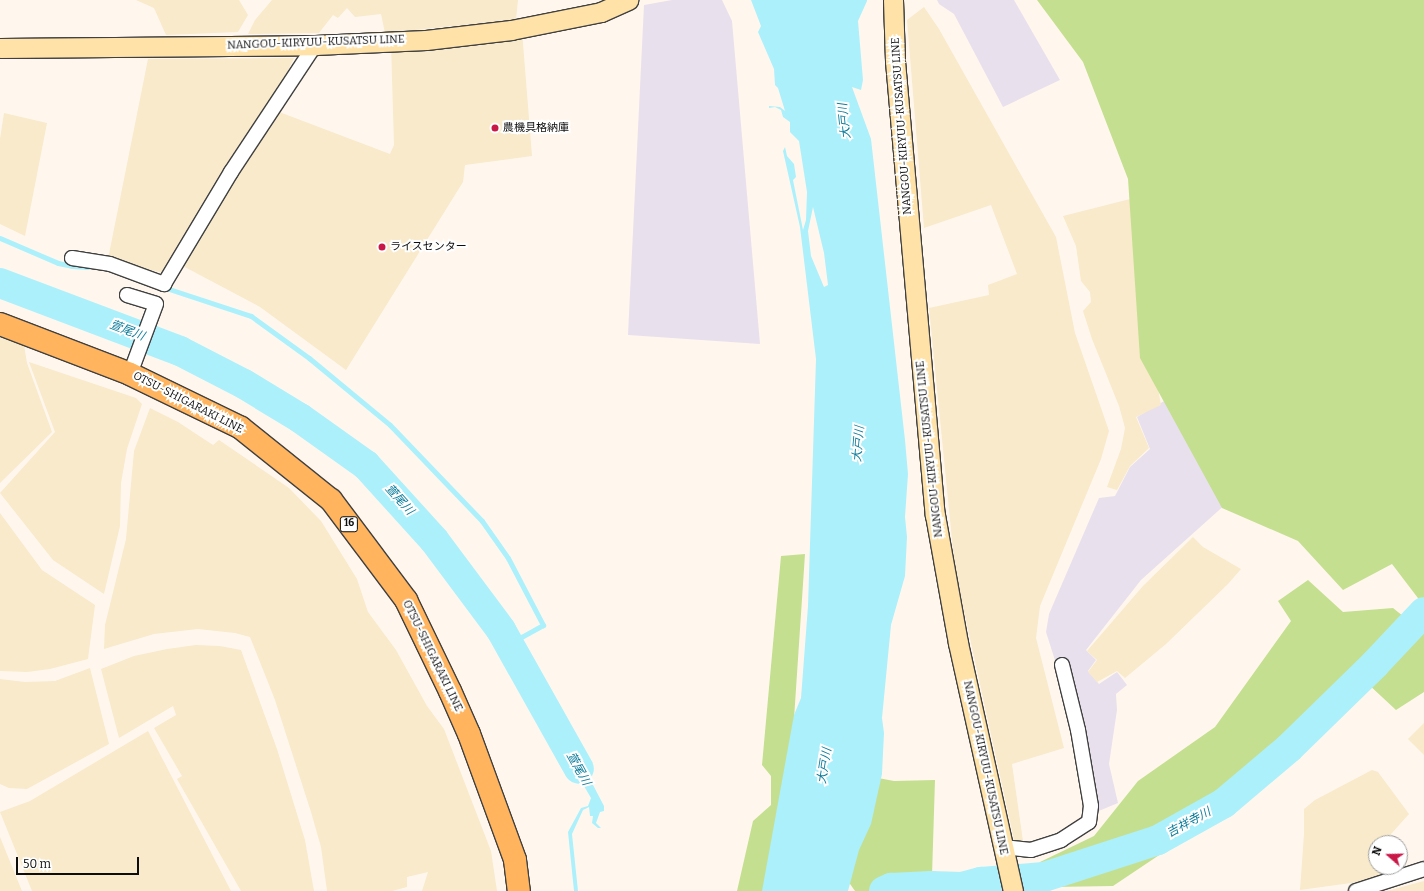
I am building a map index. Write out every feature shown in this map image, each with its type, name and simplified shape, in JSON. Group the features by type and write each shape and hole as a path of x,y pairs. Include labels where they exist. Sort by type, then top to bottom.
{"main road":[{"name":"NANGOU-KIRYUU-KUSATSU LINE","path":"0,48 315,44 426,40 511,30 601,12 628,0"},
{"name":"NANGOU-KIRYUU-KUSATSU LINE","path":"893,0 895,61 935,515 958,643 1013,891"},
{"name":"OTSU-SHIGARAKI LINE","path":"0,324 133,366 241,428 331,500 406,600 447,684 469,734 516,860 519,891"}],"street":[{"path":"72,258 110,264 164,284 231,172 315,44"},
{"path":"127,295 156,304 133,366"},
{"path":"1003,850 1031,850 1061,840 1089,822 1091,806 1078,730 1062,664"},
{"path":"1356,891 1424,869"}],"shaded area":[{"path":"136,0 239,0 248,15 238,32 166,35 154,8"},
{"path":"272,0 518,0 516,20 385,33 381,14 355,17 347,8 338,18 333,15 319,33 248,34 255,20"},
{"path":"672,0 722,0 732,21 760,344 628,335 644,5"},
{"path":"937,0 1014,0 1060,80 1003,107 954,14 939,4"},
{"path":"924,7 939,29 1056,237 1075,333 1109,431 1101,459 1040,606 1036,638 1064,748 1012,764 1023,841 1015,844 955,570 929,308 989,295 988,285 1017,274 991,205 924,228 907,20"},
{"path":"522,31 532,156 465,165 463,182 346,370 260,307 181,265 274,110 390,154 394,145 391,44"},
{"path":"294,58 280,87 167,274 108,259 148,59"},
{"path":"4,113 47,123 25,236 0,224 0,139"},
{"path":"1142,196 1152,356 1161,405 1136,417 1149,448 1130,466 1117,490 1107,487 1121,449 1125,428 1119,406 1092,339 1083,311 1091,302 1090,292 1081,281 1076,246 1063,216"},
{"path":"0,338 24,345 27,363 52,432 0,483"},
{"path":"29,362 136,398 142,404 127,449 121,483 120,526 104,594 53,560 0,493 55,432"},
{"path":"1171,397 1227,503 1141,580 1086,650 1096,660 1088,671 1099,684 1117,672 1127,685 1116,694 1117,710 1109,764 1118,803 1089,815 1059,673 1046,632 1049,614 1099,498 1115,496 1130,467 1150,449 1137,417"},
{"path":"150,408 178,422 213,445 219,440 289,488 321,521 357,579 368,612 396,650 427,706 444,729 491,851 497,891 422,891 428,872 407,877 407,887 392,891 327,891 321,847 311,812 275,700 250,637 235,633 198,629 154,634 104,649 105,625 126,539 134,451"},
{"path":"0,513 42,570 95,605 88,659 50,669 27,672 0,671"},
{"path":"1193,537 1203,547 1241,569 1228,584 1166,644 1125,678 1117,671 1097,682 1088,672 1097,660 1087,651 1143,586"},
{"path":"196,645 220,646 241,650 277,749 305,840 314,891 241,891 177,779 182,776 154,728 176,715 173,706 119,738 101,669 134,656"},
{"path":"90,668 109,744 27,789 9,788 0,784 0,679 25,682 55,681"},
{"path":"1424,723 1424,755 1408,739"},
{"path":"148,731 231,891 32,891 0,812 30,801"},
{"path":"1372,770 1378,772 1409,814 1390,835 1368,835 1368,875 1384,875 1380,879 1300,890 1304,834 1304,809 1315,800"},
{"path":"0,837 22,891 0,891"},
{"path":"1424,881 1424,891 1387,891"}],"green space":[{"path":"1037,0 1424,0 1424,606 1392,564 1343,590 1298,541 1222,508 1140,358 1128,179 1083,62"},
{"path":"805,554 791,764 766,891 737,891 753,821 771,805 771,776 762,765 781,556"},
{"path":"1308,580 1343,612 1393,608 1424,633 1424,692 1396,710 1353,670 1228,809 1113,886 1053,887 1040,862 1094,836 1138,781 1215,727 1291,621 1278,601"},
{"path":"873,777 894,781 935,780 932,876 908,891 855,891 843,874"}],"water":[{"name":"大戸川","path":"751,0 867,0 858,21 863,80 861,90 852,87 871,139 905,440 908,474 905,517 907,537 905,576 891,625 882,718 884,733 882,774 871,824 859,850 848,891 762,891 794,715 801,698 808,606 816,359 800,227 783,151 785,147 787,156 794,164 796,177 793,180 803,230 806,220 807,192 799,141 790,132 790,122 783,117 781,110 775,107 769,108 769,106 780,107 785,111 778,88 775,85 774,69 758,32 761,26","holes":["813,207 824,253 828,285 824,287 811,256 808,231"]},
{"path":"549,726 569,739 604,806 604,811 600,812 596,823 601,828 598,828 592,823 593,816 590,816 589,807 583,810 572,834 578,891 574,891 568,832 581,808 588,806 591,798 553,733 549,730"}],"waterway":[{"path":"0,238 58,263 88,267"},
{"name":"萱尾川","path":"0,283 180,351 244,384 300,418 366,465 434,540 501,630 579,769"},
{"path":"163,287 251,316 309,358 390,425 482,521 508,558 543,625 521,637 512,648"},
{"name":"吉祥寺川","path":"884,891 891,888 931,886 962,887 981,882 1044,877 1158,840 1224,803 1289,748 1375,664 1424,612"}],"place":[{"name":"農機具格納庫","path":"495,128"},
{"name":"ライスセンター","path":"382,247"}]}
